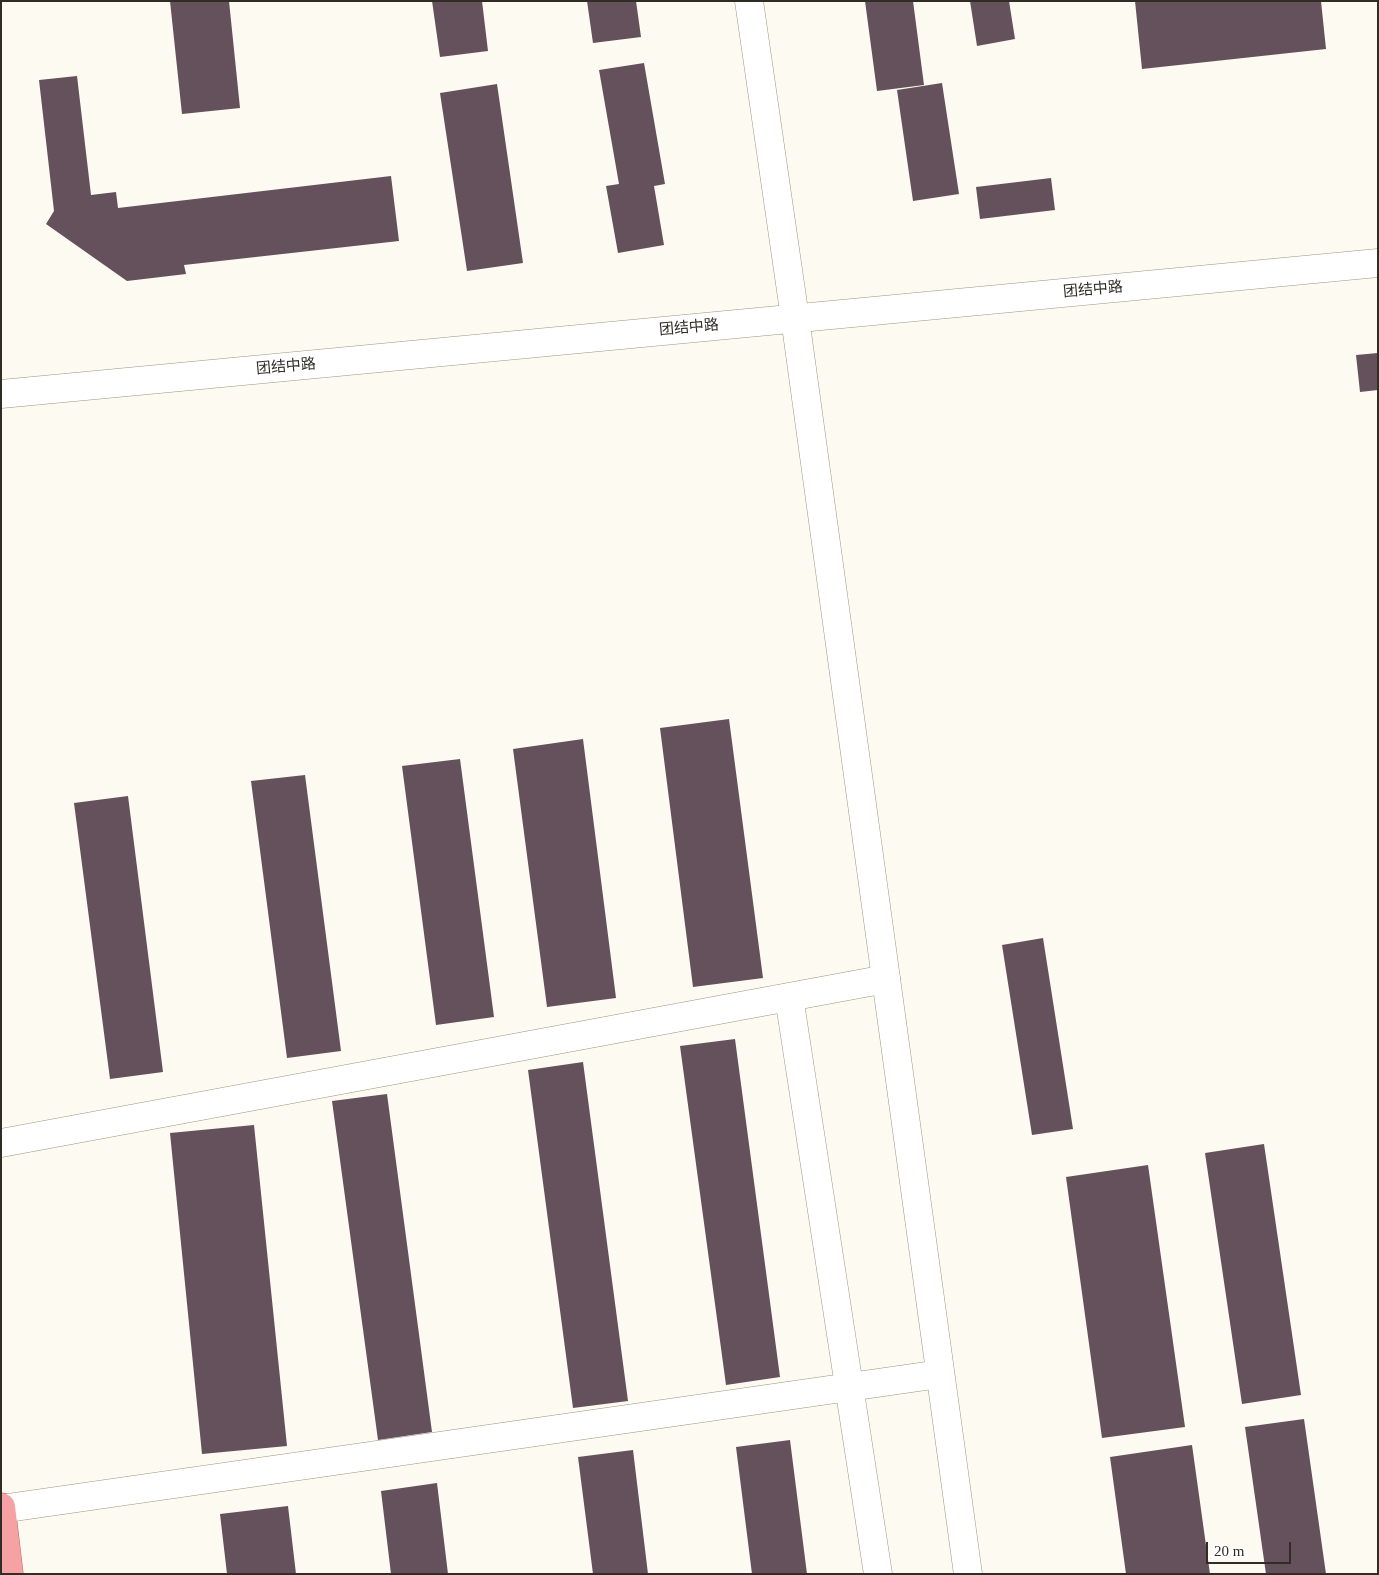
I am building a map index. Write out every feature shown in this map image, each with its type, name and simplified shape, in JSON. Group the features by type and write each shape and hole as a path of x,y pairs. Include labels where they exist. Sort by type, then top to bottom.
{"highway":[{"path":"1,1508 10,1574"}],"street":[{"path":"749,1 795,318 968,1574"},
{"name":"团结中路","path":"1,394 1378,263"},
{"path":"1,1143 886,979"},
{"path":"789,997 878,1574"},
{"path":"1,1508 940,1374"}],"building":[{"path":"170,1 229,1 240,108 182,114"},
{"path":"432,1 482,1 488,51 440,57"},
{"path":"587,1 636,1 641,37 593,43"},
{"path":"865,1 913,1 924,85 877,91"},
{"path":"970,1 1009,1 1015,39 977,46"},
{"path":"1135,1 1321,1 1326,49 1142,69"},
{"path":"644,63 665,184 654,186 664,245 618,253 606,186 619,184 599,70"},
{"path":"77,76 91,195 116,192 118,208 391,176 399,241 184,265 186,274 127,281 46,224 54,211 39,80"},
{"path":"942,83 959,194 913,201 897,90"},
{"path":"497,84 523,263 467,271 440,93"},
{"path":"1051,178 1055,210 980,219 976,187"},
{"path":"1378,353 1378,390 1360,392 1356,355"},
{"path":"729,719 763,978 693,987 660,728"},
{"path":"583,739 616,998 547,1007 513,749"},
{"path":"460,759 494,1017 436,1025 402,766"},
{"path":"305,775 341,1051 287,1058 251,781"},
{"path":"128,796 163,1072 110,1079 74,803"},
{"path":"1043,938 1073,1129 1032,1135 1002,945"},
{"path":"735,1039 780,1377 726,1385 680,1046"},
{"path":"583,1062 628,1401 573,1408 528,1070"},
{"path":"387,1094 432,1432 378,1440 332,1101"},
{"path":"254,1125 287,1446 202,1454 170,1133"},
{"path":"1264,1144 1301,1395 1242,1404 1205,1153"},
{"path":"1148,1165 1185,1427 1102,1438 1066,1177"},
{"path":"1304,1419 1326,1574 1266,1574 1245,1427"},
{"path":"790,1440 807,1574 752,1574 736,1447"},
{"path":"1192,1445 1210,1574 1126,1574 1110,1457"},
{"path":"633,1450 648,1574 593,1574 578,1457"},
{"path":"437,1483 448,1574 391,1574 381,1491"},
{"path":"288,1506 296,1574 227,1574 220,1514"}]}
